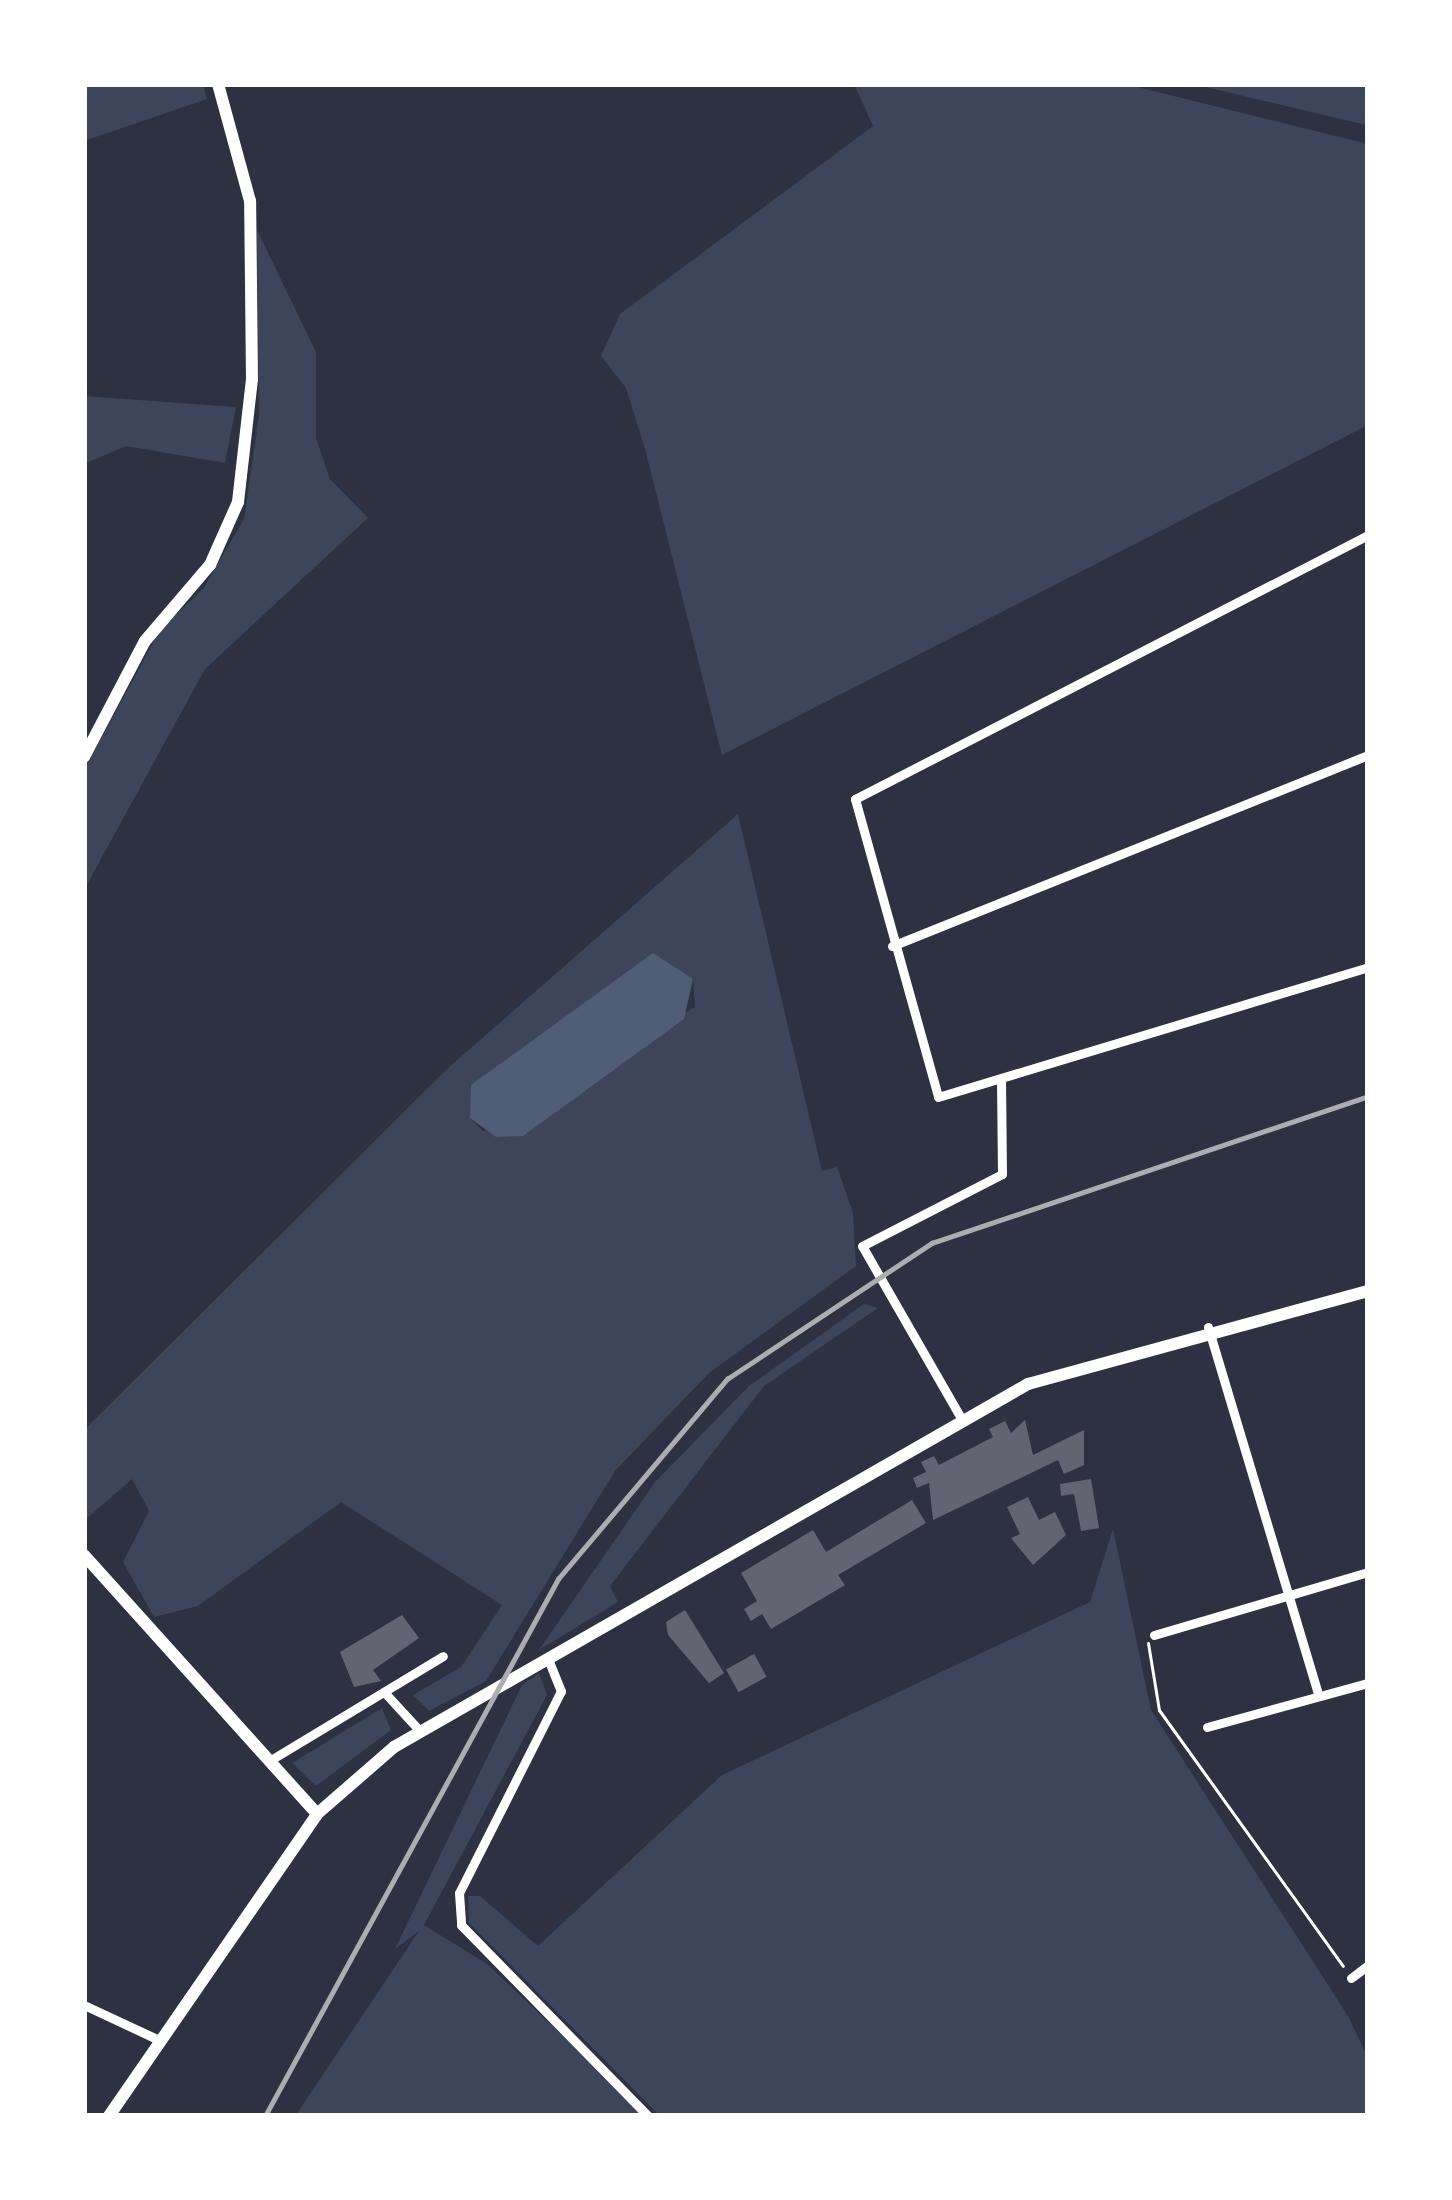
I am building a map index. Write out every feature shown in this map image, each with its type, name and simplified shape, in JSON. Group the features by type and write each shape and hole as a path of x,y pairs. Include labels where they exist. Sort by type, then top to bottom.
{"main road":[{"path":"84,757 145,641 210,565 242,483 250,201 218,84"},
{"path":"109,2116 317,1814 420,1731 961,1418 1063,1370 1208,1327 1368,1291"},
{"path":"84,1555 317,1814"}],"street":[{"path":"1368,535 867,784 856,806 928,1089 952,1096 1368,967"},
{"path":"892,946 1368,755"},
{"path":"961,1418 862,1246 1002,1174 1001,1081"},
{"path":"1208,1327 1276,1578 1291,1593 1319,1696"},
{"path":"1154,1634 1368,1572"},
{"path":"269,1761 442,1656"},
{"path":"548,1659 561,1691 459,1893 461,1924 648,2116"},
{"path":"1207,1727 1368,1683"},
{"path":"385,1693 420,1731"},
{"path":"1351,1978 1368,1965"},
{"path":"84,2005 159,2040"}],"path":[{"path":"1154,1634 1143,1651 1159,1710 1351,1978"}],"shaded area":[{"path":"84,84 203,84 207,99 84,141"},
{"path":"854,84 1125,84 1368,144 1368,425 722,755 645,449 626,388 601,356 620,314 873,126"},
{"path":"1193,84 1368,84 1368,129 1366,125"},
{"path":"257,230 316,352 316,438 330,479 368,518 205,669 84,890 84,770 160,630 203,589 244,519 259,416"},
{"path":"84,396 236,407 225,463 126,446 84,464"},
{"path":"738,814 822,1171 837,1167 853,1213 856,1266 709,1373 615,1471 486,1681 429,1711 413,1695 461,1667 502,1605 341,1502 198,1606 154,1617 123,1562 149,1511 132,1479 84,1521 84,1430 447,1069","holes":["693,979 695,1007 483,1131 470,1118"]},
{"path":"653,953 693,979 684,1019 523,1136 496,1137 470,1118 471,1085"},
{"path":"864,1304 878,1308 764,1386 610,1586 618,1602 539,1650 655,1482 749,1386"},
{"path":"1113,1529 1151,1710 1348,2016 1368,2058 1368,2116 660,2116 469,1923 468,1896 480,1896 538,1946 722,1775 1090,1602"},
{"path":"539,1673 547,1695 424,1925 487,1964 648,2116 295,2116 419,1931 395,1949 522,1685"},
{"path":"382,1708 391,1730 316,1786 292,1763"}],"building":[{"path":"1025,1420 1033,1455 1084,1430 1084,1465 1064,1474 1058,1460 933,1520 929,1483 917,1488 913,1478 926,1472 921,1462 934,1456 939,1465 993,1437 989,1429 1005,1421 1011,1433"},
{"path":"1091,1479 1099,1528 1081,1531 1074,1494 1061,1496 1060,1484"},
{"path":"1028,1497 1039,1520 1055,1512 1066,1535 1033,1565 1011,1538 1020,1534 1007,1507"},
{"path":"912,1500 926,1523 838,1575 845,1585 771,1629 762,1614 751,1621 744,1609 757,1601 741,1573 813,1530 826,1552"},
{"path":"685,1610 724,1673 709,1683 668,1635 666,1622"},
{"path":"402,1615 419,1638 373,1670 381,1681 354,1687 340,1652"},
{"path":"754,1654 767,1677 739,1692 726,1670"}],"railway":[{"path":"265,2116 558,1579 727,1379 932,1243 1368,1096"}]}
